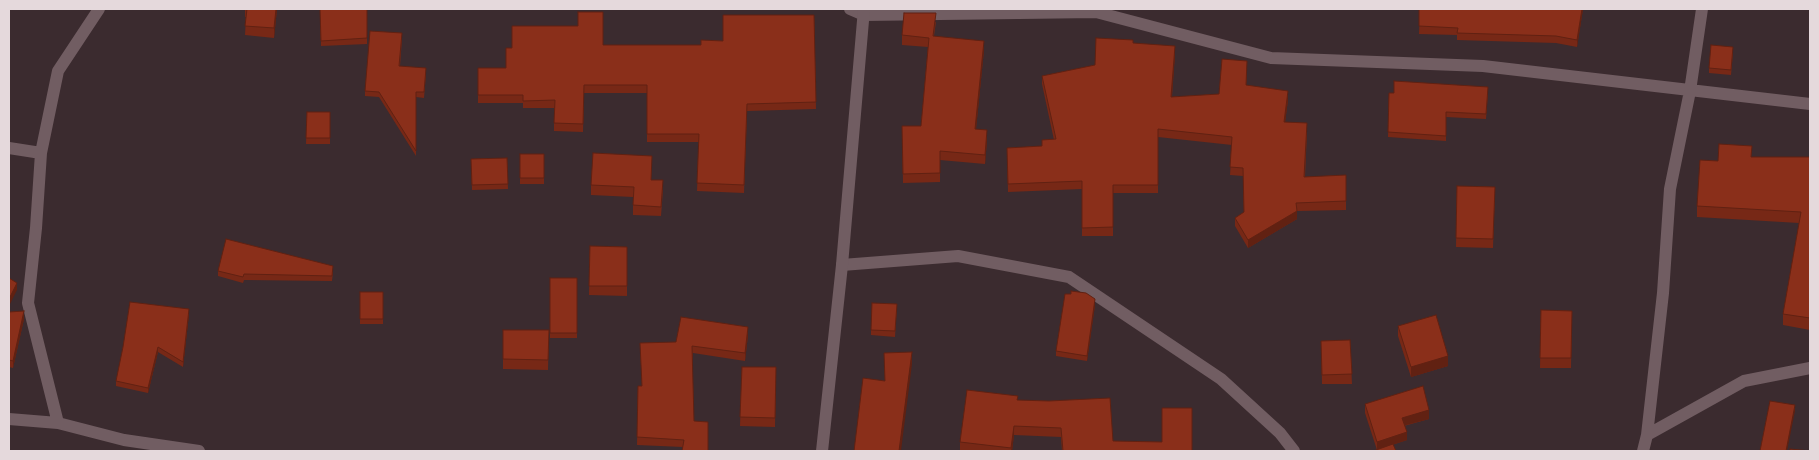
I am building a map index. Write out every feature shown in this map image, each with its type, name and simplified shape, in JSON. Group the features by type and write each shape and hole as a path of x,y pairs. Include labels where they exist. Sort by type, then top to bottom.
{"street":[{"path":"58,423 28,303 36,228 41,152 58,71 99,9"},
{"path":"850,9 864,12 1096,12 1270,58 1483,66 1810,104"},
{"path":"1643,451 1647,436 1663,293 1670,189 1690,91 1702,9"},
{"path":"822,451 842,265 864,12"},
{"path":"9,148 41,152"},
{"path":"842,265 958,256 1069,277 1221,379 1280,434 1294,451"},
{"path":"1647,436 1744,380 1810,368"},
{"path":"9,419 58,423 124,440 199,451"}],"building":[{"path":"247,9 276,9 274,28 245,26"},
{"path":"320,9 367,9 367,38 321,41"},
{"path":"1419,9 1582,9 1577,40 1556,36 1457,33 1458,28 1419,26"},
{"path":"578,12 603,12 603,45 701,45 701,40 723,41 723,15 814,15 816,102 747,104 744,185 697,183 699,134 647,134 647,85 584,85 583,124 554,123 555,100 523,101 523,95 478,95 478,68 506,68 506,48 512,48 512,26 578,26"},
{"path":"904,13 936,13 933,36 984,41 975,129 987,130 985,155 940,151 940,173 903,174 902,126 921,126 929,38 902,35"},
{"path":"370,31 402,33 399,66 426,68 424,92 416,92 416,151 379,92 365,91"},
{"path":"1096,38 1133,40 1133,43 1175,46 1171,97 1219,94 1222,59 1247,61 1246,85 1288,91 1284,122 1307,123 1304,177 1346,175 1346,201 1296,203 1297,211 1248,240 1235,218 1244,212 1243,168 1230,167 1232,137 1158,129 1158,185 1113,185 1113,227 1082,228 1082,181 1008,184 1007,148 1042,146 1042,140 1056,139 1042,76 1095,65"},
{"path":"1711,45 1733,47 1731,70 1709,68"},
{"path":"1394,81 1488,87 1486,114 1446,112 1446,136 1388,132 1389,93 1394,93"},
{"path":"307,112 330,112 330,138 306,138"},
{"path":"1719,144 1752,146 1751,157 1810,157 1810,318 1783,314 1801,212 1697,206 1700,160 1718,161"},
{"path":"593,153 652,156 651,180 663,180 661,207 633,205 634,187 591,185"},
{"path":"520,154 544,154 544,178 520,178"},
{"path":"507,158 508,184 472,185 471,159"},
{"path":"1457,186 1495,187 1493,239 1456,238"},
{"path":"226,239 333,266 332,276 244,274 243,277 218,271"},
{"path":"590,246 627,247 627,286 589,286"},
{"path":"9,278 17,283 9,299"},
{"path":"550,278 577,278 577,333 550,333"},
{"path":"1071,291 1086,293 1095,299 1087,356 1056,351 1065,294 1071,294"},
{"path":"360,292 383,292 383,319 360,319"},
{"path":"130,302 189,309 183,362 158,347 148,388 116,381"},
{"path":"872,303 897,304 895,331 871,330"},
{"path":"1541,310 1572,311 1571,358 1540,358"},
{"path":"24,311 13,361 9,360 9,312"},
{"path":"1436,315 1448,356 1411,367 1398,326"},
{"path":"681,317 748,327 745,353 692,346 694,421 708,422 708,451 682,451 684,440 637,437 638,386 642,386 640,343 676,342"},
{"path":"503,330 549,330 548,360 503,359"},
{"path":"1350,340 1352,374 1322,375 1321,341"},
{"path":"912,352 899,451 854,451 863,378 885,381 884,353"},
{"path":"742,367 776,367 775,418 740,417"},
{"path":"1423,386 1429,410 1402,418 1407,432 1377,442 1365,404"},
{"path":"967,390 1018,396 1017,400 1049,401 1110,398 1113,441 1162,442 1162,408 1192,408 1192,451 1063,451 1061,428 1014,426 1011,448 960,442"},
{"path":"1770,401 1795,405 1786,451 1760,451"},
{"path":"1393,444 1396,451 1373,451"},
{"path":"1790,449 1810,451 1790,451"}]}
